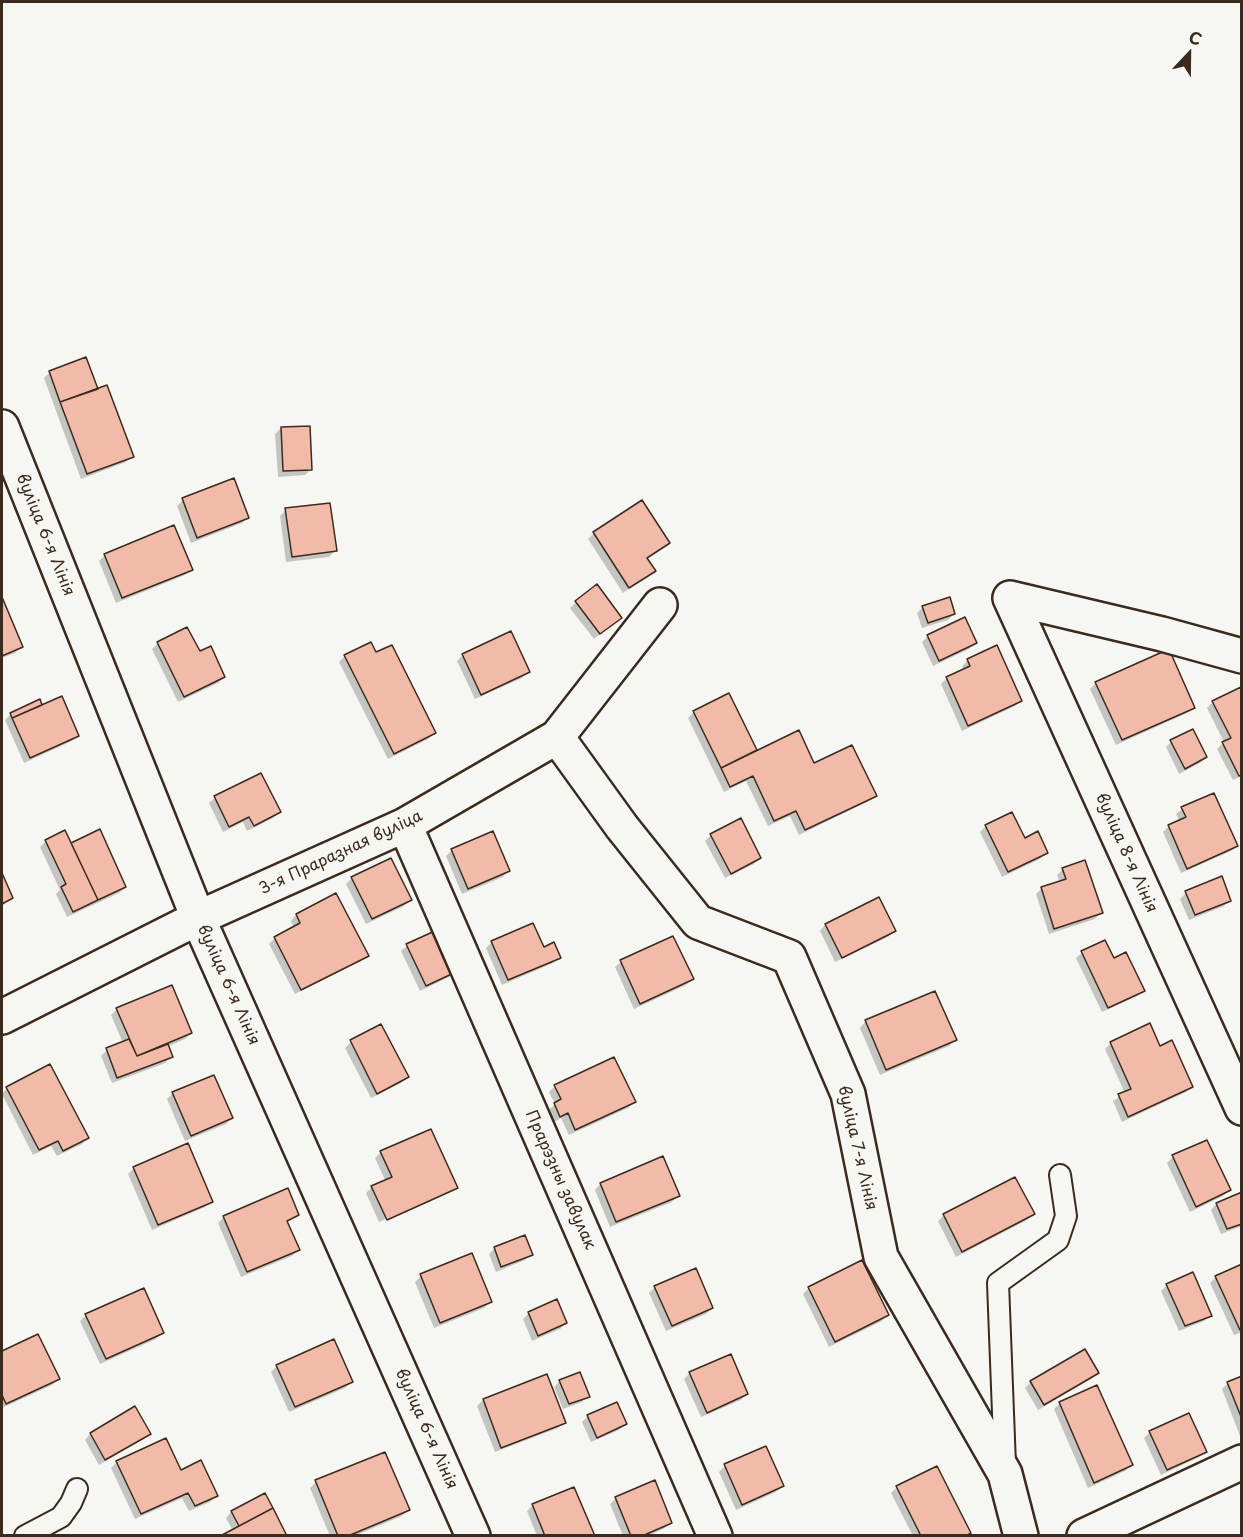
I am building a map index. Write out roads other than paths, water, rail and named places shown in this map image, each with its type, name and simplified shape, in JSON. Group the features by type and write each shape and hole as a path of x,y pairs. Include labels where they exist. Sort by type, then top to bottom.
{"street":[{"name":"вуліца 6-я Лінія","path":"2,427 198,918 473,1536"},
{"name":"вуліца 8-я Лінія","path":"1242,656 1162,634 1010,598 1242,1108"},
{"name":"3-я Праразная вуліца","path":"2,1017 198,918 405,825 558,737 660,606"},
{"name":"вуліца 7-я Лінія","path":"558,737 622,827 698,922 789,957 848,1094 881,1257 1005,1474 1021,1536"},
{"name":"Прарэзны завулак","path":"405,825 715,1536"},
{"path":"1084,1536 1242,1462"}],"lane":[{"path":"1005,1474 998,1283 1058,1240 1066,1216 1060,1175"},
{"path":"25,1536 61,1517 77,1489"}]}
